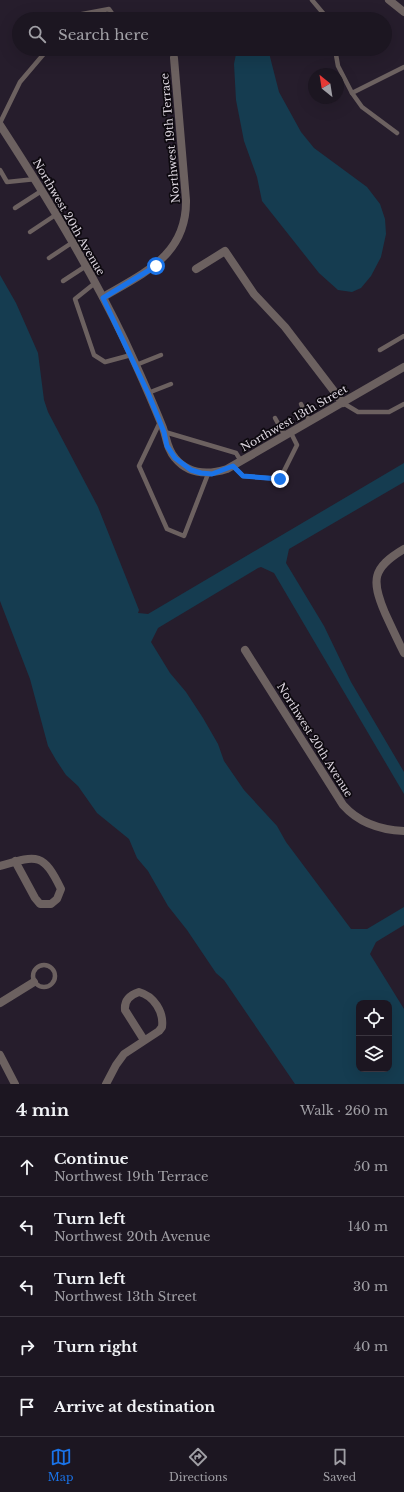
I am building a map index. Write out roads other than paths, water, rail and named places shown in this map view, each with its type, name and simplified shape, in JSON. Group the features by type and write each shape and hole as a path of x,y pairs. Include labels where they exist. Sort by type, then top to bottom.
{"street":[{"path":"390,0 404,12"},
{"name":"Northwest 19th Terrace","path":"103,298 156,266 174,245 183,227 186,213 186,200 174,58"},
{"name":"Northwest 20th Avenue","path":"0,124 43,190 96,283 136,365 164,432 170,452 180,463 191,470"},
{"path":"196,269 225,250 254,294 285,326 343,403"},
{"name":"Northwest 13th Street","path":"191,470 212,474 233,466 404,367"},
{"path":"404,549 383,564 375,583 378,596 404,652"},
{"name":"Northwest 20th Avenue","path":"245,650 343,805 357,818 368,824 392,831 404,831"},
{"path":"0,866 15,862 31,858 45,861 51,869 61,889 57,899 51,904 40,904 35,898 15,862"},
{"path":"0,1003 34,982"},
{"path":"106,1084 119,1059 144,1040 159,1031 162,1027 163,1021 154,1002 148,996 139,992 128,998 124,1004 125,1010 144,1040"},
{"path":"0,1056 15,1084"}],"lane":[{"path":"312,0 322,12"},
{"path":"93,12 109,9 111,12"},
{"path":"0,124 20,82 42,56"},
{"path":"336,56 338,66 352,93 362,107 397,133"},
{"path":"352,93 404,67"},
{"path":"0,170 7,182 36,179"},
{"path":"15,208 43,190"},
{"path":"30,232 57,214"},
{"path":"49,258 73,242"},
{"path":"63,281 86,266"},
{"path":"96,283 75,299 94,355 105,362 131,355"},
{"path":"380,350 404,336"},
{"path":"136,365 162,355"},
{"path":"148,393 171,384"},
{"path":"343,403 358,412 389,412 404,404"},
{"path":"301,404 310,422"},
{"path":"233,466 243,476 280,479 297,445 275,418"},
{"path":"160,422 139,466 167,529 184,536 208,474"},
{"path":"164,432 236,453 241,461"},
{"path":"48,966 54,970 55,978 48,987 40,987 34,982 33,974 36,968 48,966"}],"water":[{"path":"236,56 270,56 279,92 301,132 314,148 367,187 380,204 385,219 386,234 381,257 371,276 361,288 352,292 338,290 319,273 262,201 257,177 244,141 236,100 234,64"},
{"path":"0,275 16,303 38,353 44,400 48,412 98,507 139,610 138,613 148,614 404,463 404,482 289,549 286,563 324,626 351,682 404,772 404,794 274,573 261,567 258,568 158,628 151,642 170,673 186,692 203,718 218,744 224,761 244,790 277,826 286,842 351,929 367,929 404,907 404,925 376,942 370,954 404,1009 404,1084 295,1084 224,980 216,973 187,930 168,906 148,871 137,858 129,839 97,813 78,786 66,775 56,760 48,746 30,679 0,601"}]}
